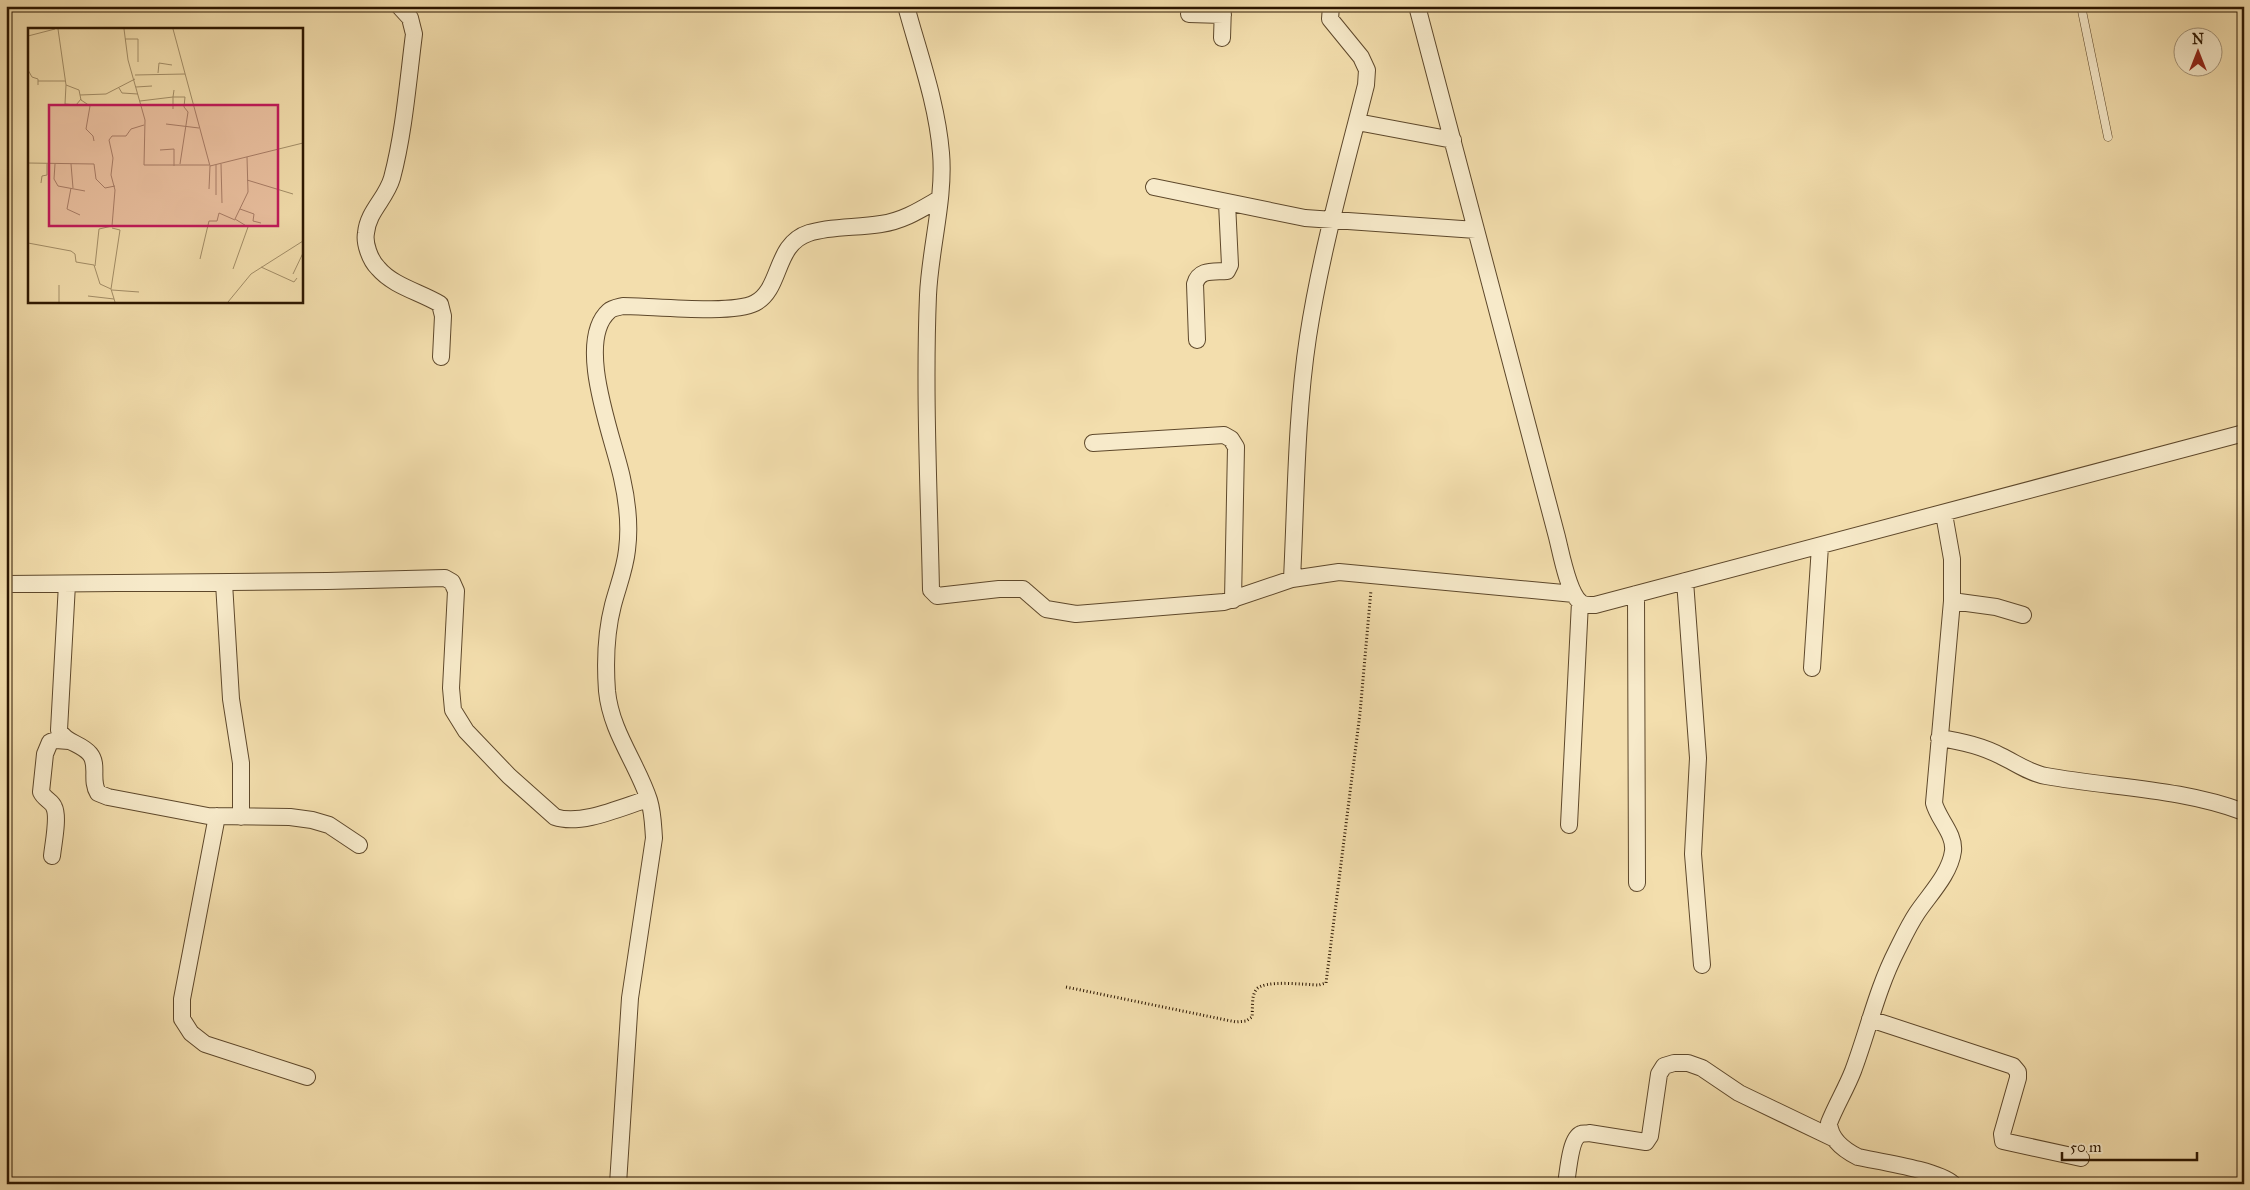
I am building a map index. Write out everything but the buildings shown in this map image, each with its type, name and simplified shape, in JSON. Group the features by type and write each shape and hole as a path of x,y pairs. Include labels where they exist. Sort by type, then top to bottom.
{"street":[{"path":"399,6 410,18 414,34 398,145 391,181 386,194 368,220 365,236 370,254 377,268 391,280 440,304 442,316 441,357"},
{"path":"906,6 931,95 941,153 939,199 930,257 927,337 930,590 937,596 999,589 1024,589 1046,609 1076,614 1209,604 1233,600 1292,579 1339,572 1372,574 1577,598 1586,606 1595,605 2244,433"},
{"path":"1292,579 1301,401 1308,338 1333,220 1366,85 1366,70 1361,57 1330,19 1331,6"},
{"path":"1417,6 1557,538 1577,598 1569,825"},
{"path":"1189,14 1223,11 1222,38"},
{"path":"1357,122 1453,140"},
{"path":"1154,188 1305,218 1476,230"},
{"path":"618,1184 631,990 654,838 653,816 648,799 615,727 607,691 607,642 628,547 628,519 622,478 597,379 594,342 602,321 609,310 623,306 717,308 740,307 756,302 768,290 788,246 808,233 896,221 914,214 939,199"},
{"path":"1198,340 1195,284 1197,277 1202,272 1227,271 1230,265 1226,203"},
{"path":"1093,443 1224,435 1231,438 1236,447 1233,600"},
{"path":"1944,514 1952,559 1952,601 1934,803 1937,813 1950,834 1953,853 1943,875 1916,915 1896,952 1853,1070 1829,1123 1830,1131 1835,1139 1848,1152 1858,1157 1936,1175 1954,1184"},
{"path":"1812,668 1820,546"},
{"path":"6,584 224,583 445,578 452,582 456,590 451,688 453,710 466,731 509,776 555,817 564,820 585,818 648,799"},
{"path":"1686,581 1698,758 1693,854 1702,965"},
{"path":"224,583 232,699 241,763 241,818"},
{"path":"67,584 58,720 62,737 91,754 94,762 94,779 98,793 108,797 216,816 241,818 290,817 312,820 329,825 359,846"},
{"path":"1636,594 1637,883"},
{"path":"1952,601 1990,606 2023,615"},
{"path":"1940,738 1984,749 2045,776 2167,792 2200,799 2244,812"},
{"path":"52,856 56,814 54,807 44,798 41,792 45,754 50,742 56,740 69,741"},
{"path":"216,816 182,999 182,1019 190,1033 206,1044 307,1077"},
{"path":"1870,1019 2013,1066 2018,1072 2018,1078 2002,1134 2003,1141 2081,1158"},
{"path":"1566,1184 1575,1139 1581,1134 1646,1142 1650,1136 1659,1074 1664,1066 1674,1062 1688,1063 1702,1068 1739,1093 1835,1139"}],"lane":[{"path":"2081,6 2108,137"}],"path":[{"path":"1066,987 1236,1022 1252,1018 1253,997 1256,989 1261,985 1274,983 1319,985 1326,983 1360,713 1372,574"},
{"path":"334,1184 339,1181 399,1184"}]}
